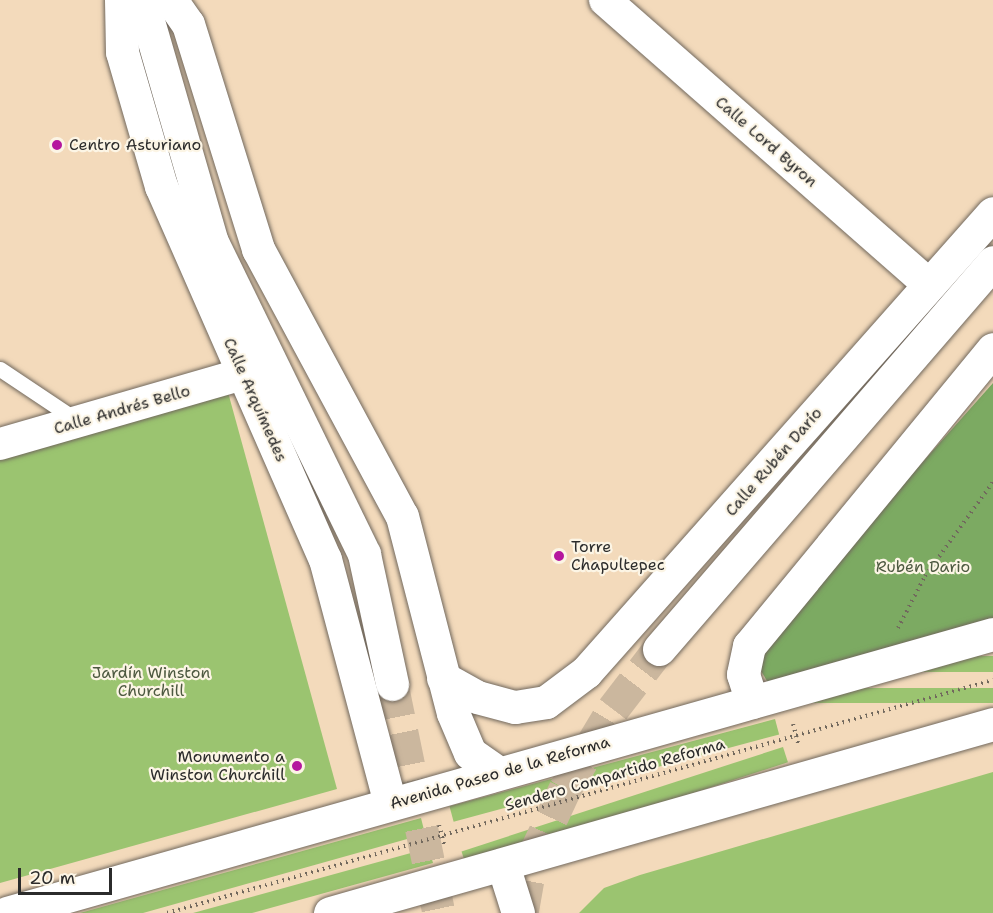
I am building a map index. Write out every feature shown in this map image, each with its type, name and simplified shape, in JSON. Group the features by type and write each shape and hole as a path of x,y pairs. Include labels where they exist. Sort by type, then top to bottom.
{"main road":[{"name":"Calle Arquímedes","path":"122,0 122,52 161,186 325,559 390,803"},
{"name":"Calle Arquímedes","path":"142,0 212,242 364,554 392,684"},
{"path":"171,0 188,24 258,249 402,516 443,678 470,753 499,773"},
{"name":"Calle Rubén Darío","path":"443,678 477,698 515,707 546,702 586,672 631,626 928,284 993,213"},
{"path":"658,649 993,262"},
{"path":"752,702 743,675 749,646 993,349"},
{"name":"Avenida Paseo de la Reforma","path":"7,913 993,634"},
{"path":"330,913 993,724"},
{"path":"503,865 518,913"}],"street":[{"name":"Calle Lord Byron","path":"605,0 928,284"},
{"name":"Calle Andrés Bello","path":"0,444 80,423 243,374"}],"lane":[{"path":"4,375 80,423"}],"path":[{"path":"890,664 898,625 925,576 993,482"},
{"name":"Sendero Compartido Reforma","path":"166,913 993,680"},
{"path":"790,714 803,758"},
{"path":"435,814 448,859"}],"green space":[{"name":"Rubén Dario","path":"993,383 993,619 771,688 757,664 767,637"},
{"name":"Jardín Winston Churchill","path":"226,385 337,789 0,883 0,448"},
{"path":"798,656 993,656 993,672 798,672"},
{"path":"807,688 993,688 993,703 807,703"},
{"path":"775,719 779,734 454,822 449,806"},
{"path":"783,747 788,762 466,867 462,851"},
{"path":"993,772 993,913 579,913 604,888 640,875"},
{"path":"421,818 425,834 143,913 80,913"},
{"path":"429,848 433,863 252,913 193,913"}],"tunnel":[{"path":"522,913 531,862 565,789 613,709 659,649"},
{"path":"392,684 439,913"}],"place":[{"name":"Centro Asturiano","path":"57,145"},
{"name":"Torre Chapultepec","path":"559,556"},
{"name":"Monumento a Winston Churchill","path":"297,766"}]}
